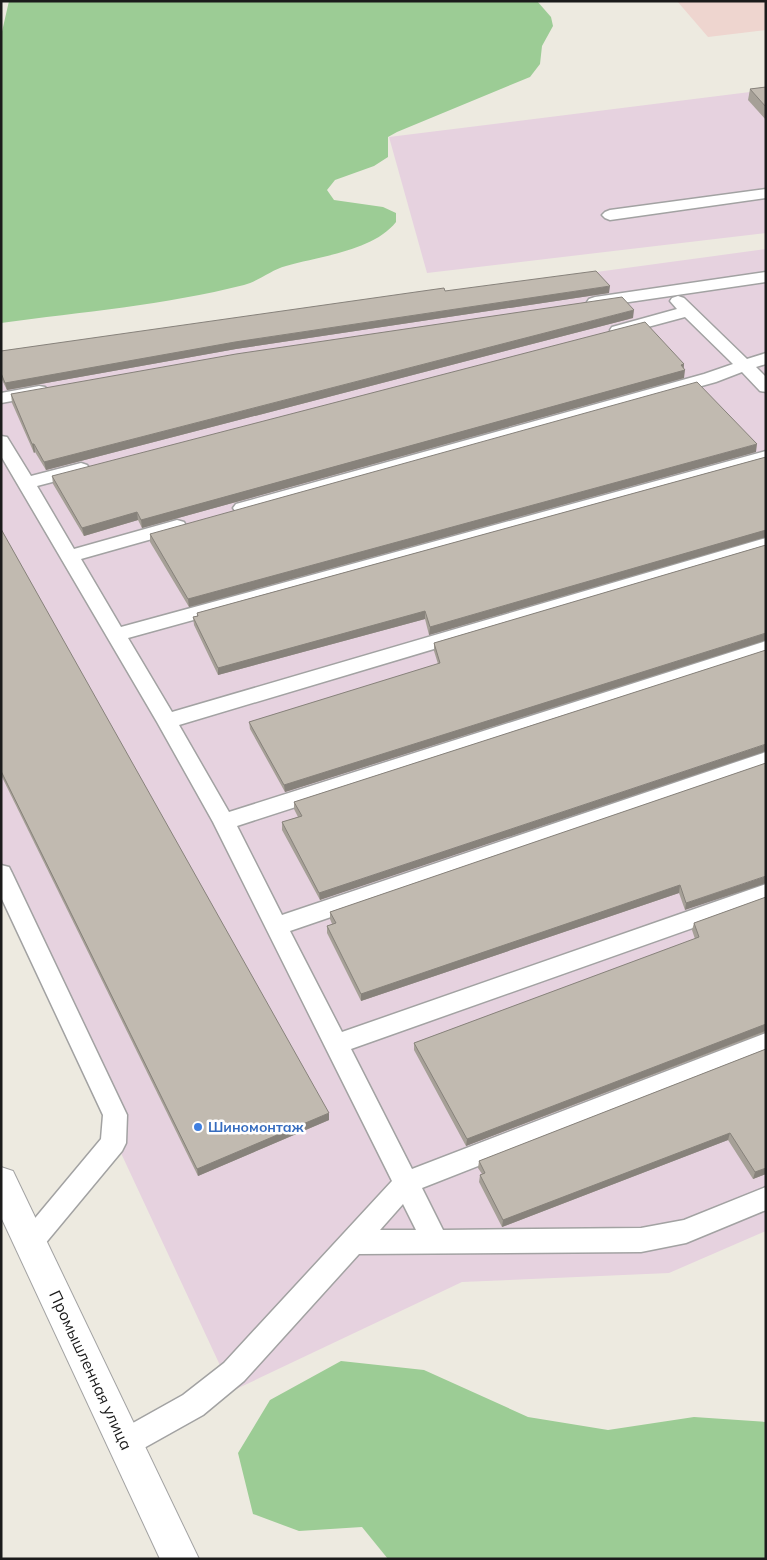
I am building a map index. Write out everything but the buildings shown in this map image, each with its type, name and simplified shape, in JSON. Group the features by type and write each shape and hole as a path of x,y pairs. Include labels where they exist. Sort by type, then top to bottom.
{"street":[{"name":"Промышленная улица","path":"1,1181 180,1559"}],"lane":[{"path":"610,215 766,193"},
{"path":"576,305 766,277"},
{"path":"670,291 766,387"},
{"path":"602,334 688,311"},
{"path":"223,514 710,378 766,358"},
{"path":"1,398 50,389"},
{"path":"1,442 167,720 224,822 435,1241"},
{"path":"116,635 766,456"},
{"path":"27,483 94,466"},
{"path":"70,556 195,522"},
{"path":"167,720 766,544"},
{"path":"224,822 766,648"},
{"path":"277,926 766,760"},
{"path":"1,873 115,1115 113,1143 30,1243"},
{"path":"336,1044 766,893"},
{"path":"125,1443 194,1405 234,1372 406,1183 766,1043"},
{"path":"352,1242 641,1240 686,1231 766,1198"}],"shaded area":[{"path":"677,1 766,1 766,30 708,37"},
{"path":"766,90 766,233 427,273 389,137"},
{"path":"766,249 766,1231 669,1273 462,1282 232,1391 1,896 1,353"}],"green space":[{"path":"9,1 537,1 551,17 553,26 542,46 540,64 530,77 397,132 388,137 388,157 374,166 335,180 327,190 334,200 383,207 396,213 396,222 374,240 345,251 281,268 244,285 214,292 123,307 1,323 1,36"},
{"path":"341,1361 424,1370 528,1417 608,1430 694,1417 766,1422 766,1559 388,1559 362,1527 299,1531 253,1514 238,1453 270,1400"}],"place":[{"name":"Шиномонтаж","path":"198,1127"}]}
